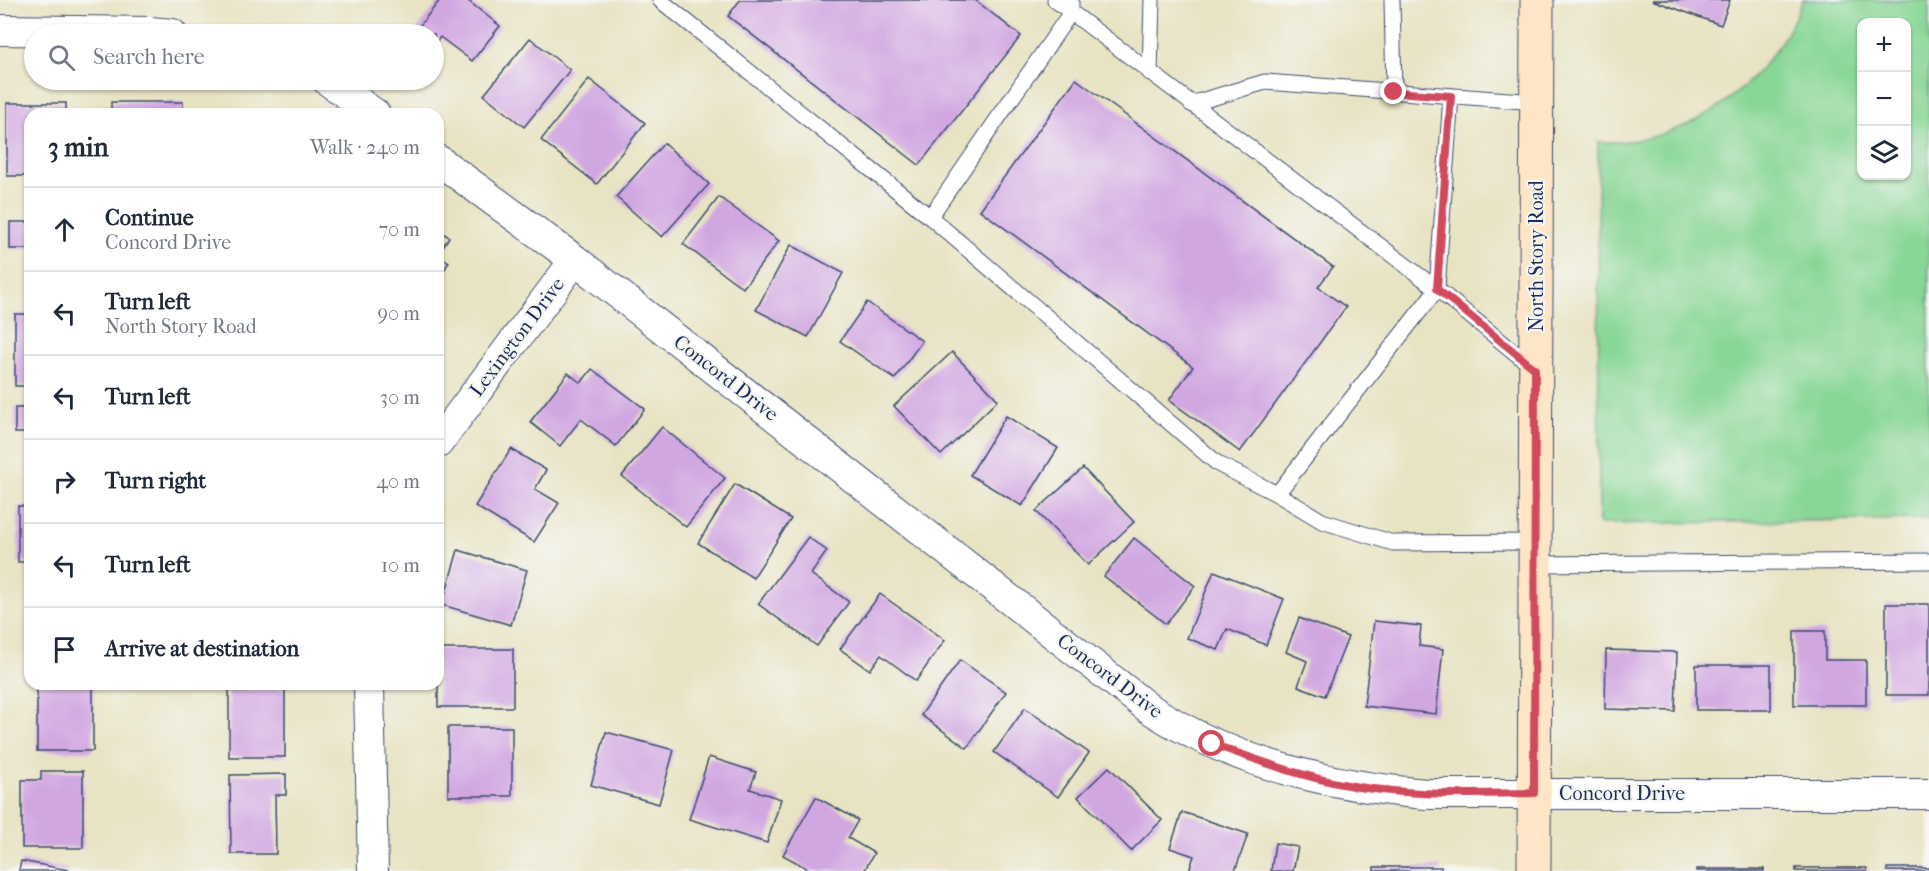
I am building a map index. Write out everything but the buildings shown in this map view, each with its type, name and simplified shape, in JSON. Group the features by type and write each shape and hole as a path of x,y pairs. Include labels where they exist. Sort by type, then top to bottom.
{"main road":[{"name":"North Story Road","path":"1534,871 1537,0"}],"street":[{"path":"0,30 24,30"},
{"path":"341,90 367,108"},
{"name":"Concord Drive","path":"444,164 575,260 1147,707 1173,724 1212,744 1305,776 1372,789 1425,794 1929,794"},
{"name":"Lexington Drive","path":"444,435 575,260"},
{"path":"369,690 373,871"}],"lane":[{"path":"660,0 930,217 1218,464 1277,494 1322,521 1393,543 1535,553 1929,561"},
{"path":"1055,0 1071,6 1150,73 1437,289 1535,369"},
{"path":"1150,73 1152,0"},
{"path":"1392,0 1394,92"},
{"path":"930,217 1071,6"},
{"path":"1191,104 1265,82 1536,102"},
{"path":"1277,494 1437,289 1451,96"}],"green space":[{"path":"1803,0 1929,0 1929,519 1599,524 1598,142 1630,141 1659,135 1686,125 1712,111 1735,94 1775,51"}],"route":[{"path":"1212,744 1305,776 1372,789 1425,794 1534,793 1535,369 1437,289 1451,96 1394,92"}]}
